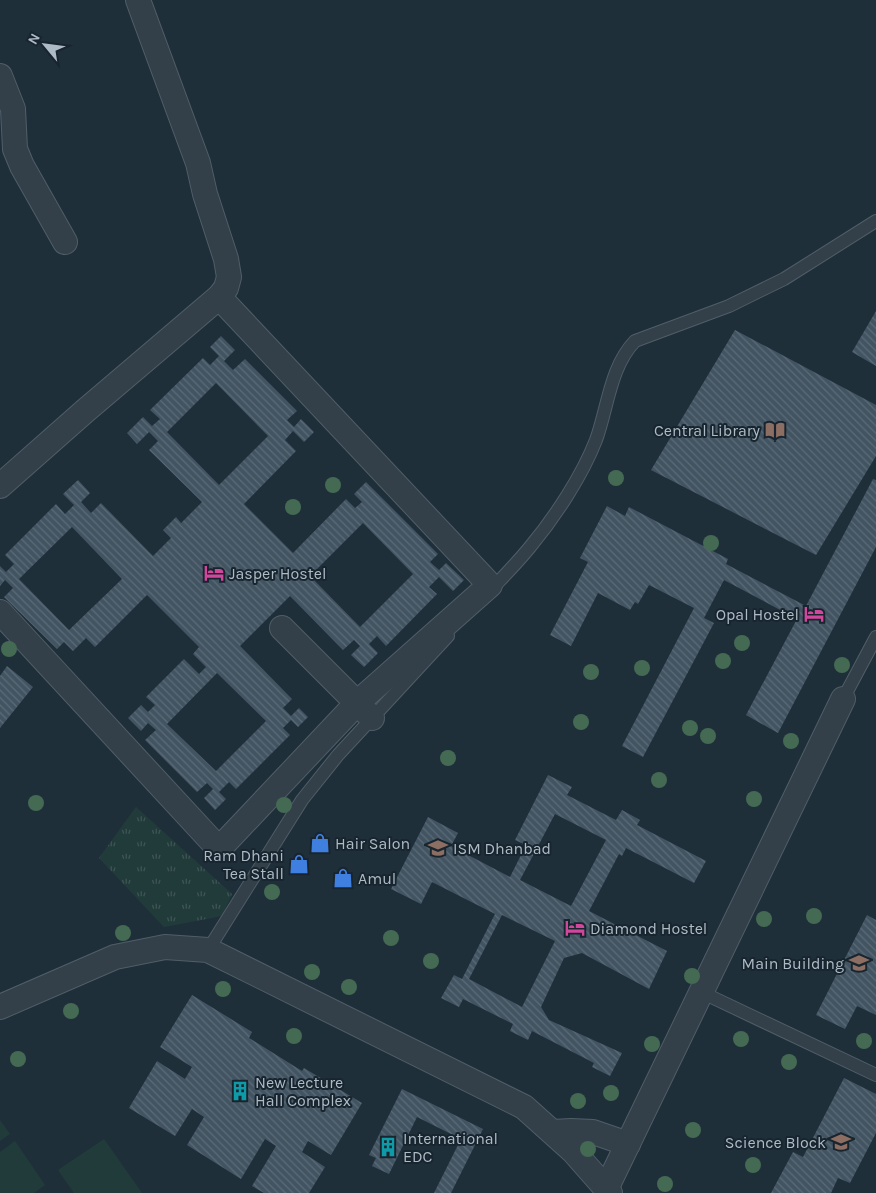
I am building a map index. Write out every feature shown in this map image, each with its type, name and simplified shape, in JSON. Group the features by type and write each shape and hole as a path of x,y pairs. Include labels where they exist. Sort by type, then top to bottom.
{"street":[{"path":"0,486 219,297 226,288 229,277 226,259 205,194 198,163 138,0"},
{"path":"0,76 13,109 15,149 22,166 65,242"},
{"path":"0,612 219,849 364,710 490,584 219,297"},
{"path":"282,628 364,710"},
{"path":"0,1008 115,958 166,947 208,950 524,1107 573,1151 608,1191 628,1144 843,699"},
{"path":"552,1132 593,1132 628,1144"}],"lane":[{"path":"208,950 302,800 338,755 364,710 531,547 574,486 596,440 616,374 626,350 635,341 729,306 776,282 876,221"},
{"path":"843,699 876,637"},
{"path":"701,992 876,1075"}],"green space":[{"path":"136,807 232,894 222,916 164,927 99,858"},
{"path":"0,1120 10,1134 0,1141"},
{"path":"104,1139 142,1193 74,1193 58,1170"},
{"path":"15,1141 45,1185 34,1193 0,1193 0,1152"}],"building":[{"path":"876,311 876,366 852,352"},
{"name":"Central Library","path":"735,330 876,405 876,456 816,555 651,470"},
{"name":"Jasper Hostel","path":"221,336 235,350 224,361 233,370 245,359 297,411 287,420 294,427 301,419 314,432 304,442 293,431 285,440 296,451 244,504 293,553 346,499 355,508 362,502 354,494 366,482 438,554 430,562 439,570 446,563 464,580 453,591 439,577 429,587 437,594 386,646 377,636 369,644 378,653 364,667 351,655 360,646 354,640 343,650 290,596 240,646 292,699 283,708 291,716 299,708 308,717 298,727 291,720 283,728 290,735 236,789 229,782 219,792 226,799 215,810 204,798 213,789 207,783 197,792 145,740 156,730 148,723 141,731 128,718 141,705 148,712 155,705 146,697 184,659 199,674 206,667 193,654 199,647 147,595 95,647 86,638 73,651 64,642 57,649 4,597 13,588 5,580 0,586 0,566 6,572 14,564 5,555 56,504 65,514 74,505 63,494 78,480 90,493 81,502 91,513 101,503 153,556 171,538 163,530 176,517 181,523 202,502 149,450 158,441 149,432 137,444 127,433 143,417 152,426 160,419 150,410 203,358 210,365 219,356 210,347","holes":["216,383 268,436 219,485 167,432","363,523 413,574 360,627 310,576","72,527 122,579 69,630 19,579","217,673 266,721 216,771 167,724"]},
{"name":"Opal Hostel","path":"873,479 876,480 876,547 778,733 746,715 797,619 724,580 704,618 714,623 643,757 622,746 694,608 649,585 638,604 635,602 630,610 598,593 571,646 550,635 588,562 580,558 607,506 625,516 629,507 728,559 726,564 806,606"},
{"path":"7,666 33,687 0,728 0,676"},
{"name":"Diamond Hostel","path":"548,775 572,787 567,795 616,820 622,810 640,820 637,825 706,861 694,883 626,848 622,856 619,854 589,911 667,951 649,989 582,953 564,958 541,1007 549,1020 622,1053 610,1076 592,1067 594,1063 532,1031 528,1040 510,1031 513,1024 463,999 459,1007 441,998 454,975 462,979 495,914 432,882 421,904 391,889 428,817 458,833 451,846 510,877 526,845 515,840","holes":["555,814 606,840 571,906 520,880","502,915 555,941 522,1007 469,979"]},
{"name":"Main Building","path":"867,915 876,920 876,1015 857,1006 845,1029 816,1015"},
{"name":"New Lecture Hall Complex","path":"192,995 252,1032 249,1038 302,1071 304,1068 362,1103 331,1155 308,1141 302,1152 325,1167 309,1193 264,1193 252,1186 276,1146 265,1139 241,1179 187,1145 204,1117 192,1109 175,1136 129,1108 157,1061 185,1079 192,1067 160,1047"},
{"name":"Science Block","path":"844,1078 876,1094 876,1133 850,1183 838,1178 831,1193 771,1193 793,1152 803,1157"},
{"name":"International EDC","path":"402,1089 483,1129 451,1193 434,1193 461,1139 417,1117 389,1174 372,1166 376,1158 369,1155"}],"place":[{"name":"Central Library","path":"775,430"},
{"name":"Jasper Hostel","path":"214,573"},
{"name":"Opal Hostel","path":"814,614"},
{"name":"Hair Salon","path":"320,843"},
{"name":"ISM Dhanbad","path":"438,848"},
{"name":"Ram Dhani Tea Stall","path":"299,864"},
{"name":"Amul","path":"343,878"},
{"name":"Diamond Hostel","path":"575,928"},
{"name":"Main Building","path":"859,963"},
{"name":"New Lecture Hall Complex","path":"240,1091"},
{"name":"Science Block","path":"841,1142"},
{"name":"International EDC","path":"388,1147"}]}
